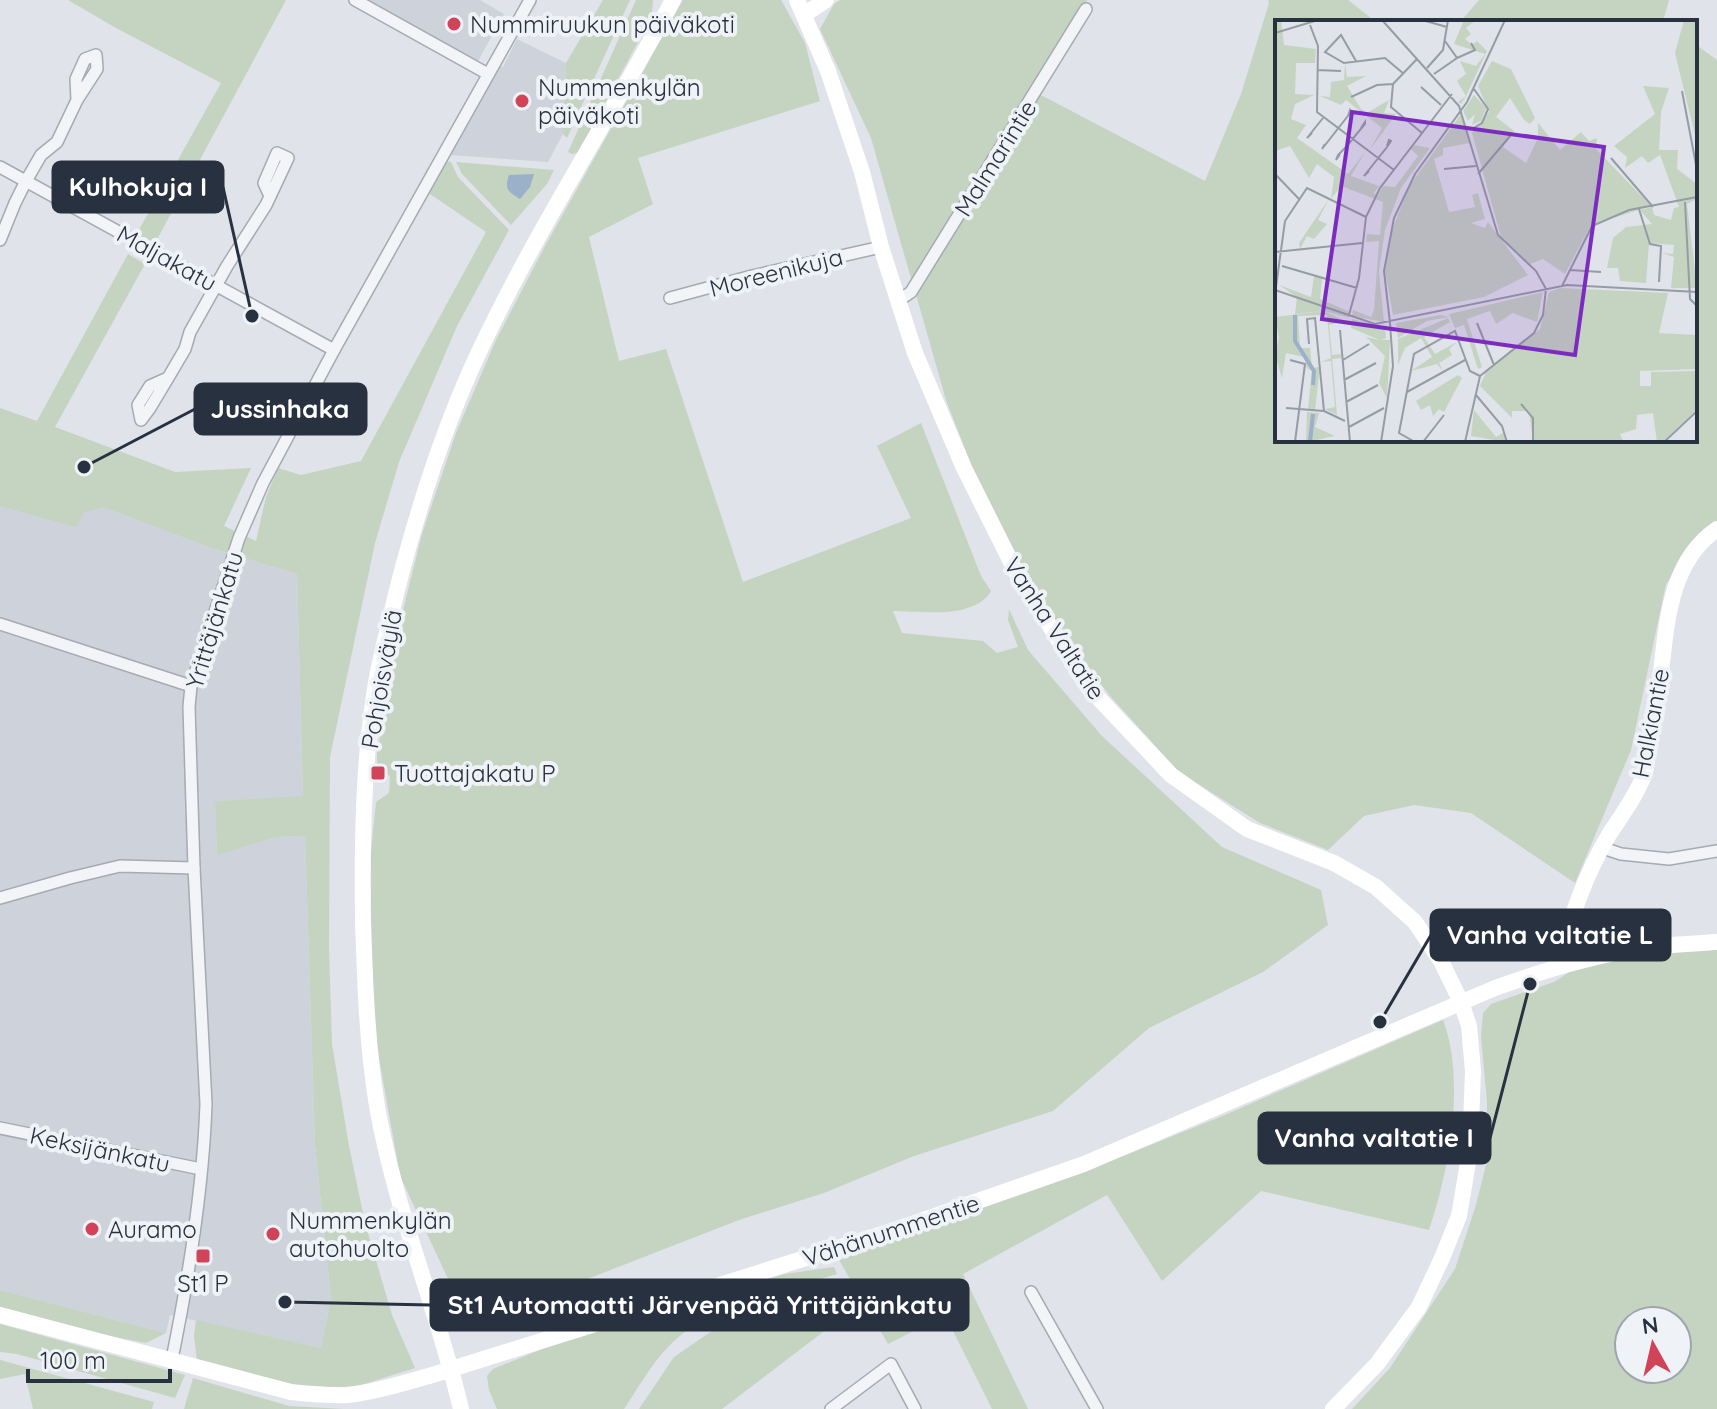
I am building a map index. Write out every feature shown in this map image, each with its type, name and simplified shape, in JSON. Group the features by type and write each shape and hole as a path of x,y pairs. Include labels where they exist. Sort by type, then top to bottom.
{"street":[{"path":"355,0 488,74"},
{"name":"Yrittäjänkatu","path":"172,1359 185,1291 206,1104 194,868 191,686 241,531 263,483 530,0"},
{"name":"Pohjoisväylä","path":"461,1409 452,1369 397,1197 378,1109 367,1029 362,849 368,743 375,688 413,526 463,389 509,290 673,0"},
{"path":"801,7 826,0"},
{"name":"Vanha Valtatie","path":"801,7 828,71 862,172 881,247 915,353 964,468 1016,572 1088,687 1171,775 1247,829 1334,863 1376,887 1415,922 1441,961 1461,1002 1469,1026 1473,1071 1470,1151 1459,1216 1419,1307 1377,1364 1333,1409"},
{"name":"Malmarintie","path":"898,301 911,292 1086,9"},
{"path":"0,240 26,181 41,155 57,142 77,100"},
{"name":"Maljakatu","path":"0,167 334,350"},
{"path":"168,378 185,349 190,332 270,196"},
{"name":"Moreenikuja","path":"670,298 881,247"},
{"name":"Halkiantie","path":"1563,965 1564,946 1582,889 1644,775 1657,707 1669,608 1678,579 1689,559 1707,536 1717,529"},
{"path":"0,624 191,686"},
{"path":"1603,848 1621,854 1669,859 1717,851"},
{"path":"0,898 120,866 194,868"},
{"name":"Vähänummentie","path":"0,1315 172,1359 250,1383 325,1396 356,1394 452,1369 889,1232 1084,1164 1461,1002 1563,965 1644,948 1717,942"},
{"name":"Keksijänkatu","path":"0,1128 201,1169"},
{"path":"1031,1292 1097,1409"},
{"path":"831,1409 891,1364 915,1409"}],"shaded area":[{"name":"Nummiruukun päiväkoti","path":"366,0 480,0 504,14 478,61"},
{"name":"Nummenkylän päiväkoti","path":"517,39 566,63 563,134 548,162 450,155 500,66 503,67"},
{"path":"0,460 215,549 297,574 303,797 215,801 217,854 276,837 305,836 315,1145 331,1298 321,1348 170,1315 166,1333 0,1290"}],"green space":[{"path":"68,0 286,0 154,245 136,235 221,83"},
{"path":"603,0 630,0 567,138 563,134 566,63"},
{"path":"636,0 653,0 646,27 579,152 572,154 568,152"},
{"path":"683,0 781,0 805,43 820,101 638,158 653,204 589,237 619,361 666,349 743,582 911,518 877,446 921,423 981,576 991,591 983,600 960,610 893,611 902,633 983,641 997,653 1018,647 1008,620 1009,609 1028,650 1102,736 1222,847 1321,890 1328,925 1263,972 1149,1028 1053,1111 914,1156 824,1193 739,1220 541,1297 464,1313 400,1176 374,1030 367,891 376,802 389,793 390,776 377,766 377,754 397,634 422,534 456,433 496,340"},
{"path":"840,0 1087,0 912,282 871,138 820,29 834,4"},
{"path":"1268,0 1348,0 1373,20 1275,20 1275,442 1697,442 1697,45 1717,60 1717,524 1703,534 1666,584 1631,750 1575,883 1471,813 1414,805 1364,816 1328,850 1260,823 1179,772 1110,696 1038,601 979,485 946,400 915,291 1039,94 1205,181 1241,94"},
{"path":"1479,0 1669,0 1663,20 1462,20"},
{"path":"444,161 451,162 458,177 509,230 457,326 399,462 375,543 330,757 332,1044 365,1223 392,1315 415,1368 358,1386 304,1389 197,1361 194,1336 196,1320 321,1348 331,1298 315,1145 305,836 276,837 217,855 215,801 303,796 297,574 215,549 104,507 84,512 76,527 0,506 0,408 37,421 128,254 145,264 55,427 175,472 251,468 224,526 256,541 266,497 278,468 301,475 361,461 486,232 427,192"},
{"path":"456,162 554,170 547,184 511,225 462,174"},
{"path":"1717,948 1717,1409 1352,1409 1390,1368 1455,1269 1487,1161 1487,1102 1481,1036 1483,1013 1491,1004 1554,982 1571,971 1648,953"},
{"path":"1443,1020 1450,1044 1454,1097 1443,1181 1429,1230 1261,1191 1162,1281 1107,1195 963,1274 1028,1409 992,1409 945,1315 888,1344 839,1260 1126,1155"},
{"path":"834,1267 837,1274 747,1300 685,1332 656,1361 624,1409 497,1409 489,1390 487,1376 493,1369 547,1347 785,1274"},
{"path":"834,1285 852,1310 722,1409 639,1409 674,1357 732,1317"},
{"path":"0,1290 166,1333 146,1343 0,1315"},
{"path":"0,1324 185,1375 175,1398 0,1352"},
{"path":"0,1360 154,1402 152,1409 33,1409 25,1374 0,1379"},
{"path":"193,1378 289,1406 344,1409 184,1409"}],"water":[{"path":"534,174 530,187 520,199 508,190 509,175"}],"place":[{"name":"Nummiruukun päiväkoti","path":"454,24"},
{"name":"Nummenkylän päiväkoti","path":"522,101"},
{"name":"Kulhokuja I","path":"252,316"},
{"name":"Jussinhaka","path":"84,467"},
{"name":"Tuottajakatu P","path":"378,773"},
{"name":"Vanha valtatie I","path":"1530,984"},
{"name":"Vanha valtatie L","path":"1380,1022"},
{"name":"Auramo","path":"92,1229"},
{"name":"Nummenkylän autohuolto","path":"273,1234"},
{"name":"St1 P","path":"203,1256"},
{"name":"St1 Automaatti Järvenpää Yrittäjänkatu","path":"285,1302"}]}
